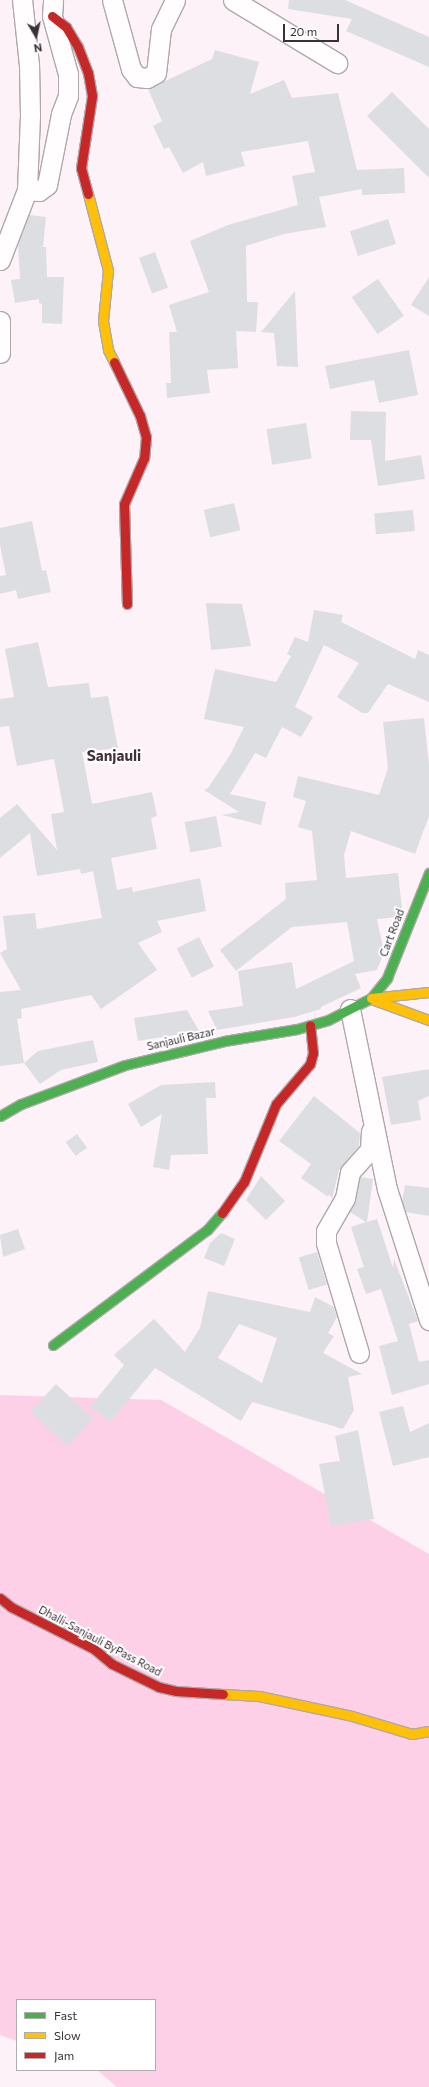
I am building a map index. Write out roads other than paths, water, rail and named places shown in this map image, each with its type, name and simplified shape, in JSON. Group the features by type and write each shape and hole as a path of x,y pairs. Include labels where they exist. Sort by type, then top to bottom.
{"street":[{"path":"0,260 27,190 30,115 29,65 22,0"},
{"path":"112,0 131,69 137,77 147,78 156,73 161,29 175,0"},
{"path":"233,0 337,63"},
{"path":"27,190 39,191 47,185 61,114 68,96 68,74 52,8"},
{"path":"52,8 78,47 88,73 92,96 81,168 108,270 104,321 108,350 140,416 146,437 144,458 124,504 127,604"},
{"path":"0,321 0,353"},
{"name":"Cart Road","path":"371,998 387,978 423,896 429,873"},
{"path":"371,998 429,992"},
{"path":"371,998 429,1020"},
{"name":"Sanjauli Bazar","path":"0,1116 21,1104 125,1065 224,1041 271,1035 310,1025 350,1009 371,998"},
{"path":"350,1009 387,1189 429,1320"},
{"path":"53,1345 207,1230 226,1208 244,1182 255,1159 276,1104 310,1064 313,1053 310,1025"},
{"path":"358,1353 326,1243 326,1231 345,1198 350,1172 370,1150 372,1114"},
{"name":"Dhalli-Sanjauli ByPass Road","path":"0,1598 11,1607 94,1649 112,1664 160,1687 176,1691 259,1696 352,1716 412,1734 429,1731"}],"district":[{"name":"Sanjauli","path":"114,756"}]}
